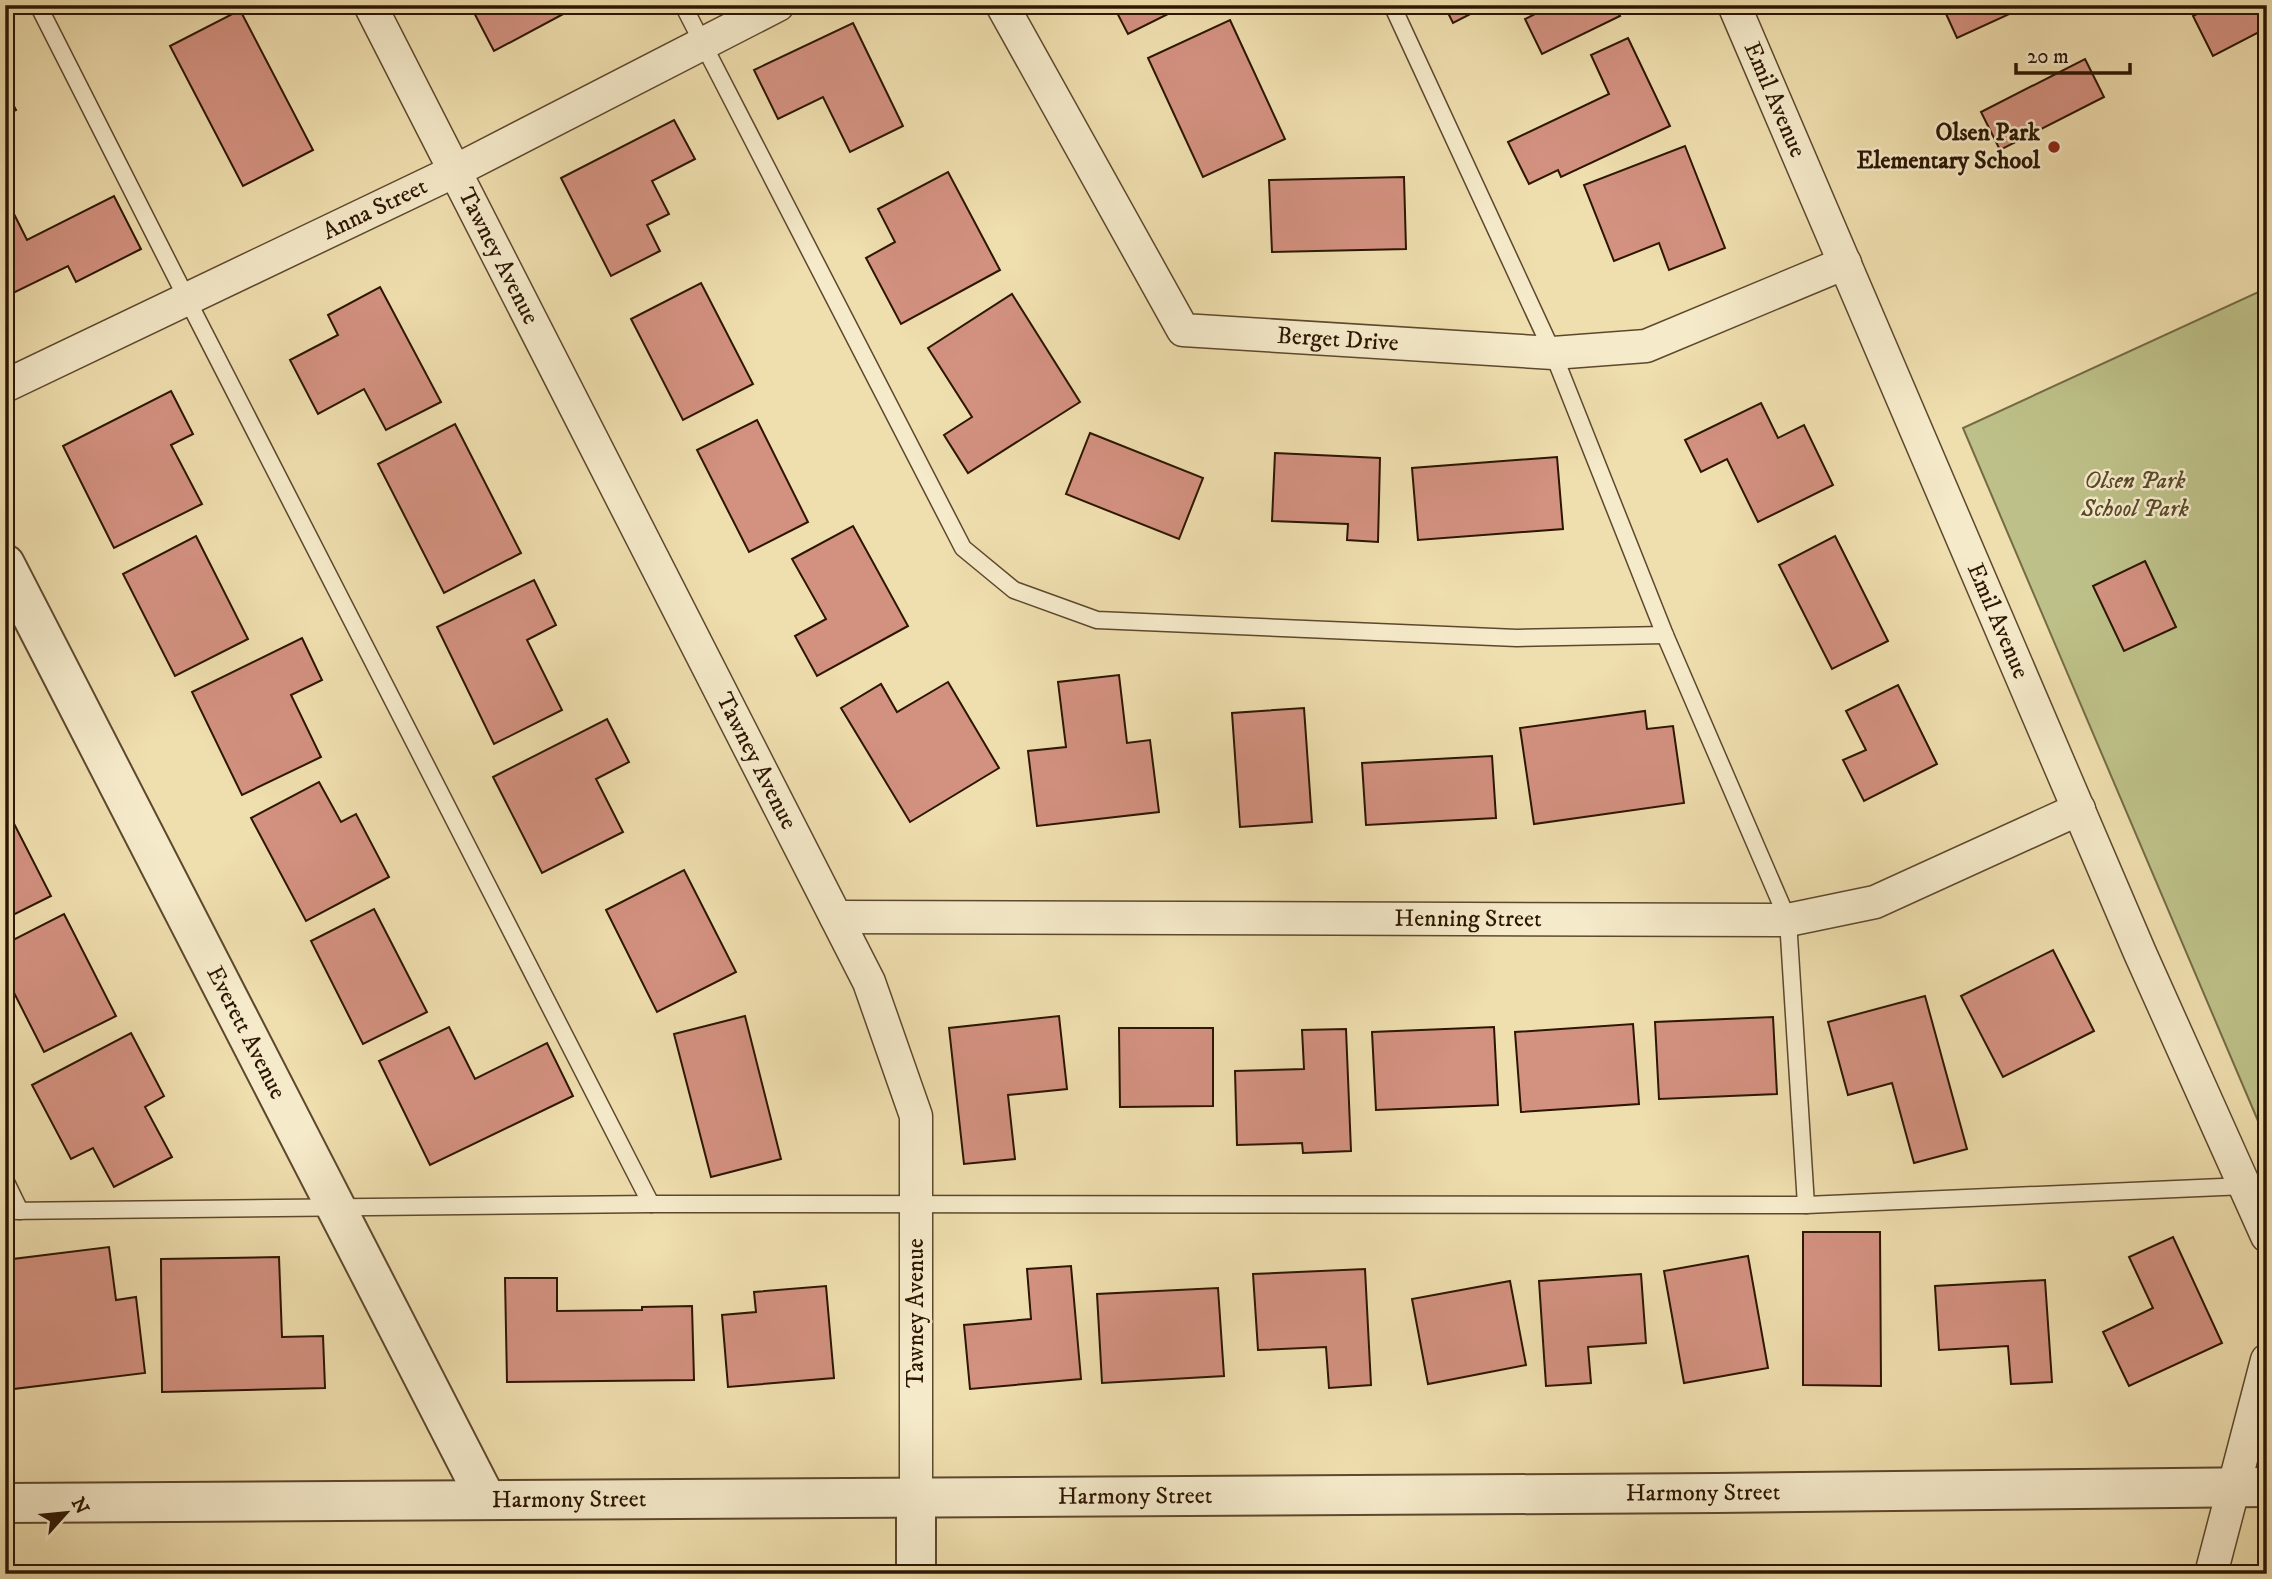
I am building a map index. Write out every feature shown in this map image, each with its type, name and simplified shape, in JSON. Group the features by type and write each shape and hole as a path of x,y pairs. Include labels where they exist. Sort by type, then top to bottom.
{"street":[{"name":"Tawney Avenue","path":"370,5 869,982 916,1116 916,1574"},
{"name":"Anna Street","path":"5,386 455,172 778,5"},
{"name":"Berget Drive","path":"1002,5 1183,330 1553,353 1646,346 1845,263"},
{"name":"Emil Avenue","path":"1734,5 2079,809 2267,1236"},
{"name":"Everett Avenue","path":"5,564 486,1499"},
{"name":"Henning Street","path":"836,917 1788,920 1875,902 2079,809"},
{"path":"2211,1574 2249,1488 2267,1360"},
{"name":"Harmony Street","path":"5,1503 2249,1488"}],"lane":[{"path":"38,5 651,1204"},
{"path":"683,5 962,548 1014,590 1097,620 1517,638 1665,635"},
{"path":"1392,5 1553,353 1665,635 1788,920 1806,1205"},
{"path":"5,1181 13,1211 651,1204 1806,1205 2245,1186"}],"green space":[{"name":"Olsen Park School Park","path":"2267,288 2267,1142 1963,428"}],"building":[{"path":"151,5 173,5 155,14"},
{"path":"470,5 580,5 494,51"},
{"path":"1113,5 1186,5 1128,34"},
{"path":"1444,5 1488,5 1453,23"},
{"path":"1541,5 1615,5 1620,16 1542,54 1525,19 1543,10"},
{"path":"1942,5 2014,5 2016,11 1957,38"},
{"path":"2214,5 2267,5 2267,28 2213,56 2193,16"},
{"path":"240,10 313,150 243,186 170,46"},
{"path":"1230,20 1285,139 1203,177 1148,58"},
{"path":"853,23 903,126 850,152 823,97 778,119 754,70"},
{"path":"1628,38 1670,126 1561,177 1558,170 1529,184 1508,142 1609,94 1591,55"},
{"path":"2085,59 2104,97 2000,150 1981,112"},
{"path":"5,89 16,110 5,115"},
{"path":"674,120 695,159 652,181 669,214 647,225 660,251 611,276 561,178"},
{"path":"1685,146 1725,248 1669,270 1659,243 1614,261 1584,185"},
{"path":"948,172 1000,270 901,324 866,258 895,242 878,209"},
{"path":"1404,177 1406,249 1272,252 1269,180"},
{"path":"5,196 27,240 114,196 141,249 76,282 68,266 5,297"},
{"path":"701,283 753,384 683,420 631,319"},
{"path":"380,287 441,402 386,430 364,389 318,414 290,360 338,335 328,315"},
{"path":"1012,294 1080,402 968,473 944,435 972,417 928,348"},
{"path":"171,391 193,434 171,445 202,504 114,548 63,446"},
{"path":"1761,403 1778,438 1804,425 1833,485 1758,522 1727,459 1701,472 1685,440"},
{"path":"757,420 808,522 749,552 697,450"},
{"path":"455,424 521,553 444,593 378,464"},
{"path":"1090,433 1203,478 1179,539 1066,494"},
{"path":"1275,453 1380,458 1378,542 1347,540 1348,524 1272,521"},
{"path":"1557,457 1563,529 1418,540 1412,468"},
{"path":"853,526 908,626 817,676 795,636 826,619 792,559"},
{"path":"196,536 248,639 175,676 123,574"},
{"path":"1835,536 1888,641 1832,669 1779,565"},
{"path":"2145,561 2176,627 2124,651 2093,586"},
{"path":"534,580 556,625 527,640 562,710 494,744 437,627"},
{"path":"302,638 322,680 291,695 321,757 242,795 192,692"},
{"path":"1119,675 1127,743 1150,740 1159,812 1037,826 1028,751 1066,747 1058,682"},
{"path":"948,682 999,768 910,822 841,708 881,684 897,712"},
{"path":"1898,685 1937,764 1864,801 1843,760 1866,750 1846,711"},
{"path":"1304,708 1312,822 1240,827 1232,713"},
{"path":"1645,711 1647,729 1673,726 1684,803 1534,824 1520,728"},
{"path":"607,719 629,762 596,779 623,832 542,873 493,777"},
{"path":"1492,756 1496,818 1366,825 1362,763"},
{"path":"319,782 341,822 356,814 389,877 306,921 251,818"},
{"path":"5,806 51,896 5,919"},
{"path":"684,870 736,972 657,1012 606,910"},
{"path":"374,909 427,1012 363,1044 311,941"},
{"path":"64,914 116,1016 44,1052 5,975 5,944"},
{"path":"2053,950 2094,1031 2003,1077 1961,996"},
{"path":"1925,996 1967,1149 1914,1163 1892,1083 1848,1095 1828,1022"},
{"path":"745,1016 781,1159 711,1177 674,1034"},
{"path":"1059,1016 1067,1089 1008,1095 1015,1159 964,1164 949,1028"},
{"path":"1773,1017 1777,1094 1659,1099 1655,1022"},
{"path":"1633,1024 1639,1104 1521,1112 1515,1032"},
{"path":"449,1027 475,1079 547,1043 573,1096 430,1165 379,1061"},
{"path":"1494,1027 1498,1105 1376,1110 1372,1032"},
{"path":"1119,1028 1213,1028 1213,1106 1120,1107"},
{"path":"1346,1029 1351,1151 1303,1153 1302,1143 1237,1145 1235,1071 1304,1069 1302,1030"},
{"path":"131,1033 164,1096 145,1107 172,1157 114,1187 93,1148 71,1159 32,1085"},
{"path":"1803,1232 1880,1232 1881,1386 1803,1385"},
{"path":"2173,1237 2222,1343 2129,1386 2103,1332 2153,1308 2129,1257"},
{"path":"109,1247 116,1300 136,1297 145,1373 5,1390 5,1260"},
{"path":"1748,1256 1768,1368 1684,1383 1664,1271"},
{"path":"279,1257 282,1337 323,1336 325,1388 162,1392 161,1259"},
{"path":"1071,1266 1081,1379 970,1389 964,1325 1031,1319 1027,1269"},
{"path":"1365,1269 1371,1385 1329,1388 1326,1347 1258,1350 1253,1274"},
{"path":"1641,1274 1646,1343 1588,1347 1591,1383 1546,1386 1539,1281"},
{"path":"505,1278 557,1278 557,1311 642,1310 642,1307 692,1306 694,1380 507,1382"},
{"path":"2045,1280 2052,1382 2011,1384 2008,1346 1939,1350 1935,1286"},
{"path":"1510,1281 1526,1365 1428,1384 1412,1299"},
{"path":"826,1286 834,1378 728,1387 722,1315 756,1312 754,1292"},
{"path":"1218,1288 1224,1376 1102,1383 1097,1294"}],"place":[{"name":"Olsen Park Elementary School","path":"2054,147"}]}
